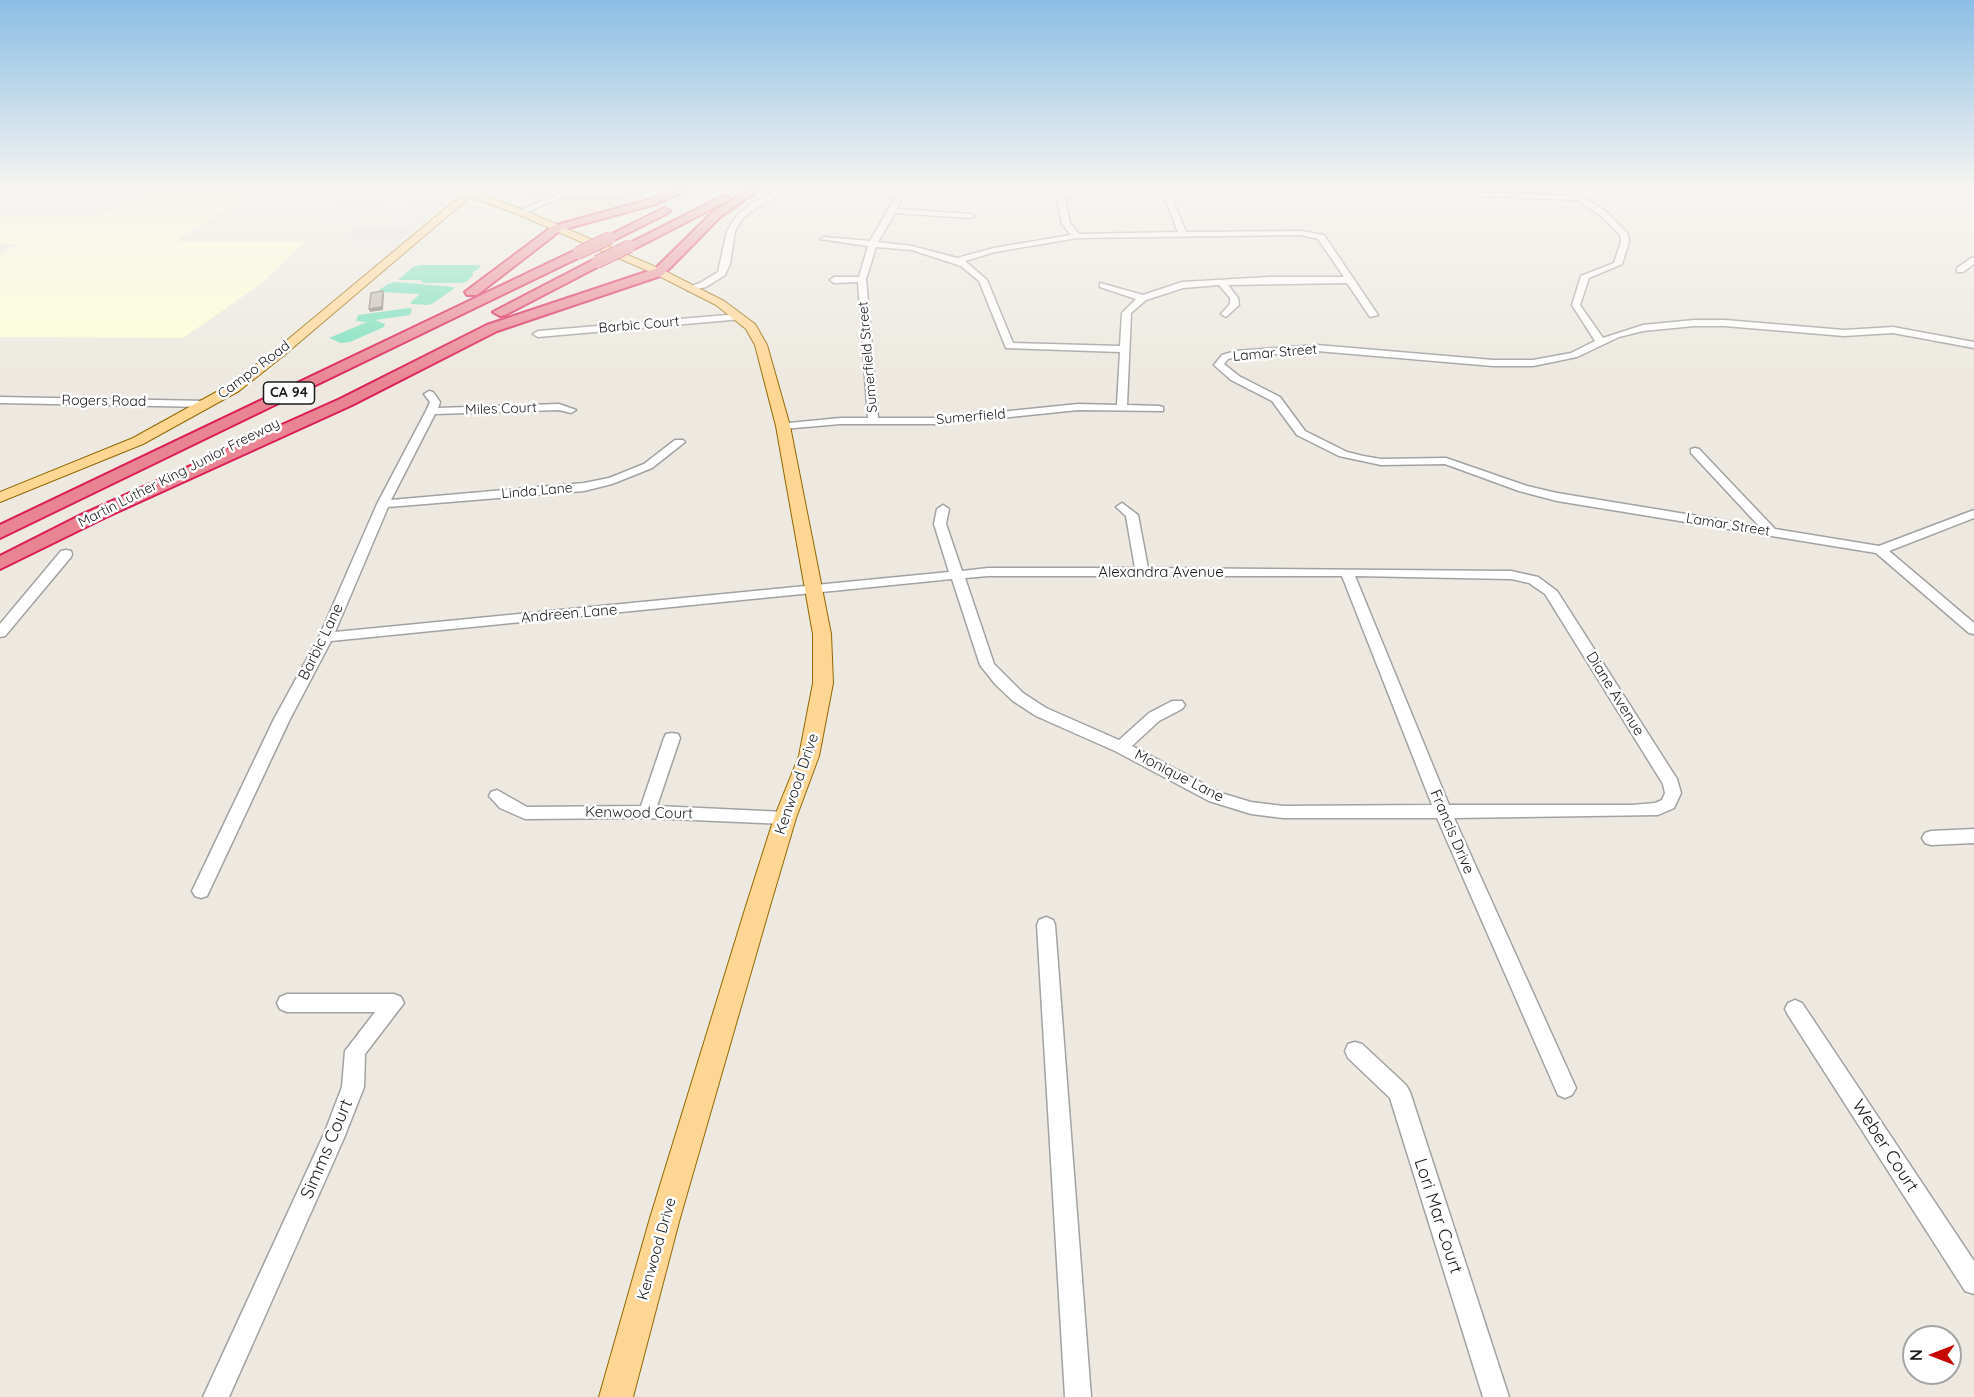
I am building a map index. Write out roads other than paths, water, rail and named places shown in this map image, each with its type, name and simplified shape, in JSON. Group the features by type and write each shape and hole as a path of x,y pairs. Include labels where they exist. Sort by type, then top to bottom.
{"highway":[{"path":"317,380 465,297 522,254"},
{"name":"Martin Luther King Junior Freeway","path":"0,532 576,254"},
{"name":"Martin Luther King Junior Freeway","path":"0,563 613,254"},
{"path":"89,518 346,402 492,328 659,272 677,254"}],"main road":[{"name":"Campo Road","path":"0,497 138,441 207,404 266,364 396,254"},
{"name":"Kenwood Drive","path":"616,1397 665,1218 786,818 809,756 822,694 824,657 822,634 783,426 761,345 751,327 720,303 618,254"}],"street":[{"path":"691,289 722,273 728,254"},
{"name":"Sumerfield Street","path":"870,254 862,279 873,420"},
{"path":"935,254 957,261 983,280 1010,346 1125,350"},
{"path":"957,261 980,254"},
{"path":"1333,254 1373,315"},
{"path":"1600,341 1576,305 1585,276 1618,264 1621,254"},
{"path":"1960,270 1974,260"},
{"path":"677,281 722,273"},
{"path":"834,280 862,279"},
{"path":"1122,406 1127,314 1143,298 1173,287 1221,282 1351,280"},
{"path":"1221,282 1234,303 1226,314"},
{"path":"1102,285 1143,298"},
{"name":"Barbic Court","path":"538,334 739,317"},
{"name":"Lamar Street","path":"1880,550 1557,497 1522,489 1446,461 1381,462 1343,454 1302,433 1292,423 1276,399 1235,378 1219,365 1225,357 1236,354 1317,348 1516,364 1555,360 1574,355 1600,341 1643,328 1725,323 1844,333 1893,330 1974,345"},
{"path":"429,394 435,402 431,411"},
{"name":"Rogers Road","path":"0,400 207,404"},
{"name":"Sumerfield","path":"783,426 873,420 942,421 1045,409 1122,406 1160,409"},
{"name":"Miles Court","path":"431,411 559,407 571,410"},
{"name":"Barbic Lane","path":"201,891 282,719 326,637 383,504 431,411"},
{"name":"Linda Lane","path":"383,504 584,487 603,483 648,466 679,442"},
{"path":"1695,452 1771,532"},
{"path":"1122,507 1132,515 1142,572"},
{"name":"Monique Lane","path":"943,509 940,524 987,665 1000,681 1017,697 1041,712 1121,747 1199,790 1251,808 1283,812 1632,811"},
{"path":"1974,514 1880,550 1974,630"},
{"path":"0,633 66,554"},
{"name":"Alexandra Avenue","path":"812,590 988,572 1347,572 1511,575"},
{"name":"Francis Drive","path":"1347,572 1443,812 1565,1088"},
{"name":"Diane Avenue","path":"1511,575 1533,580 1550,591 1671,783 1673,793 1668,804 1658,809 1632,811"},
{"name":"Andreen Lane","path":"326,637 812,590"},
{"path":"1121,747 1154,717 1177,705"},
{"path":"647,812 672,738"},
{"name":"Kenwood Court","path":"497,796 506,804 525,813 647,812 786,818"},
{"path":"1931,838 1974,836"},
{"path":"1046,925 1078,1397"},
{"name":"Simms Court","path":"216,1397 333,1138 353,1087 355,1051 393,1003 287,1003"},
{"name":"Weber Court","path":"1795,1009 1974,1282"},
{"name":"Lori Mar Court","path":"1355,1051 1399,1092 1496,1397"}]}
